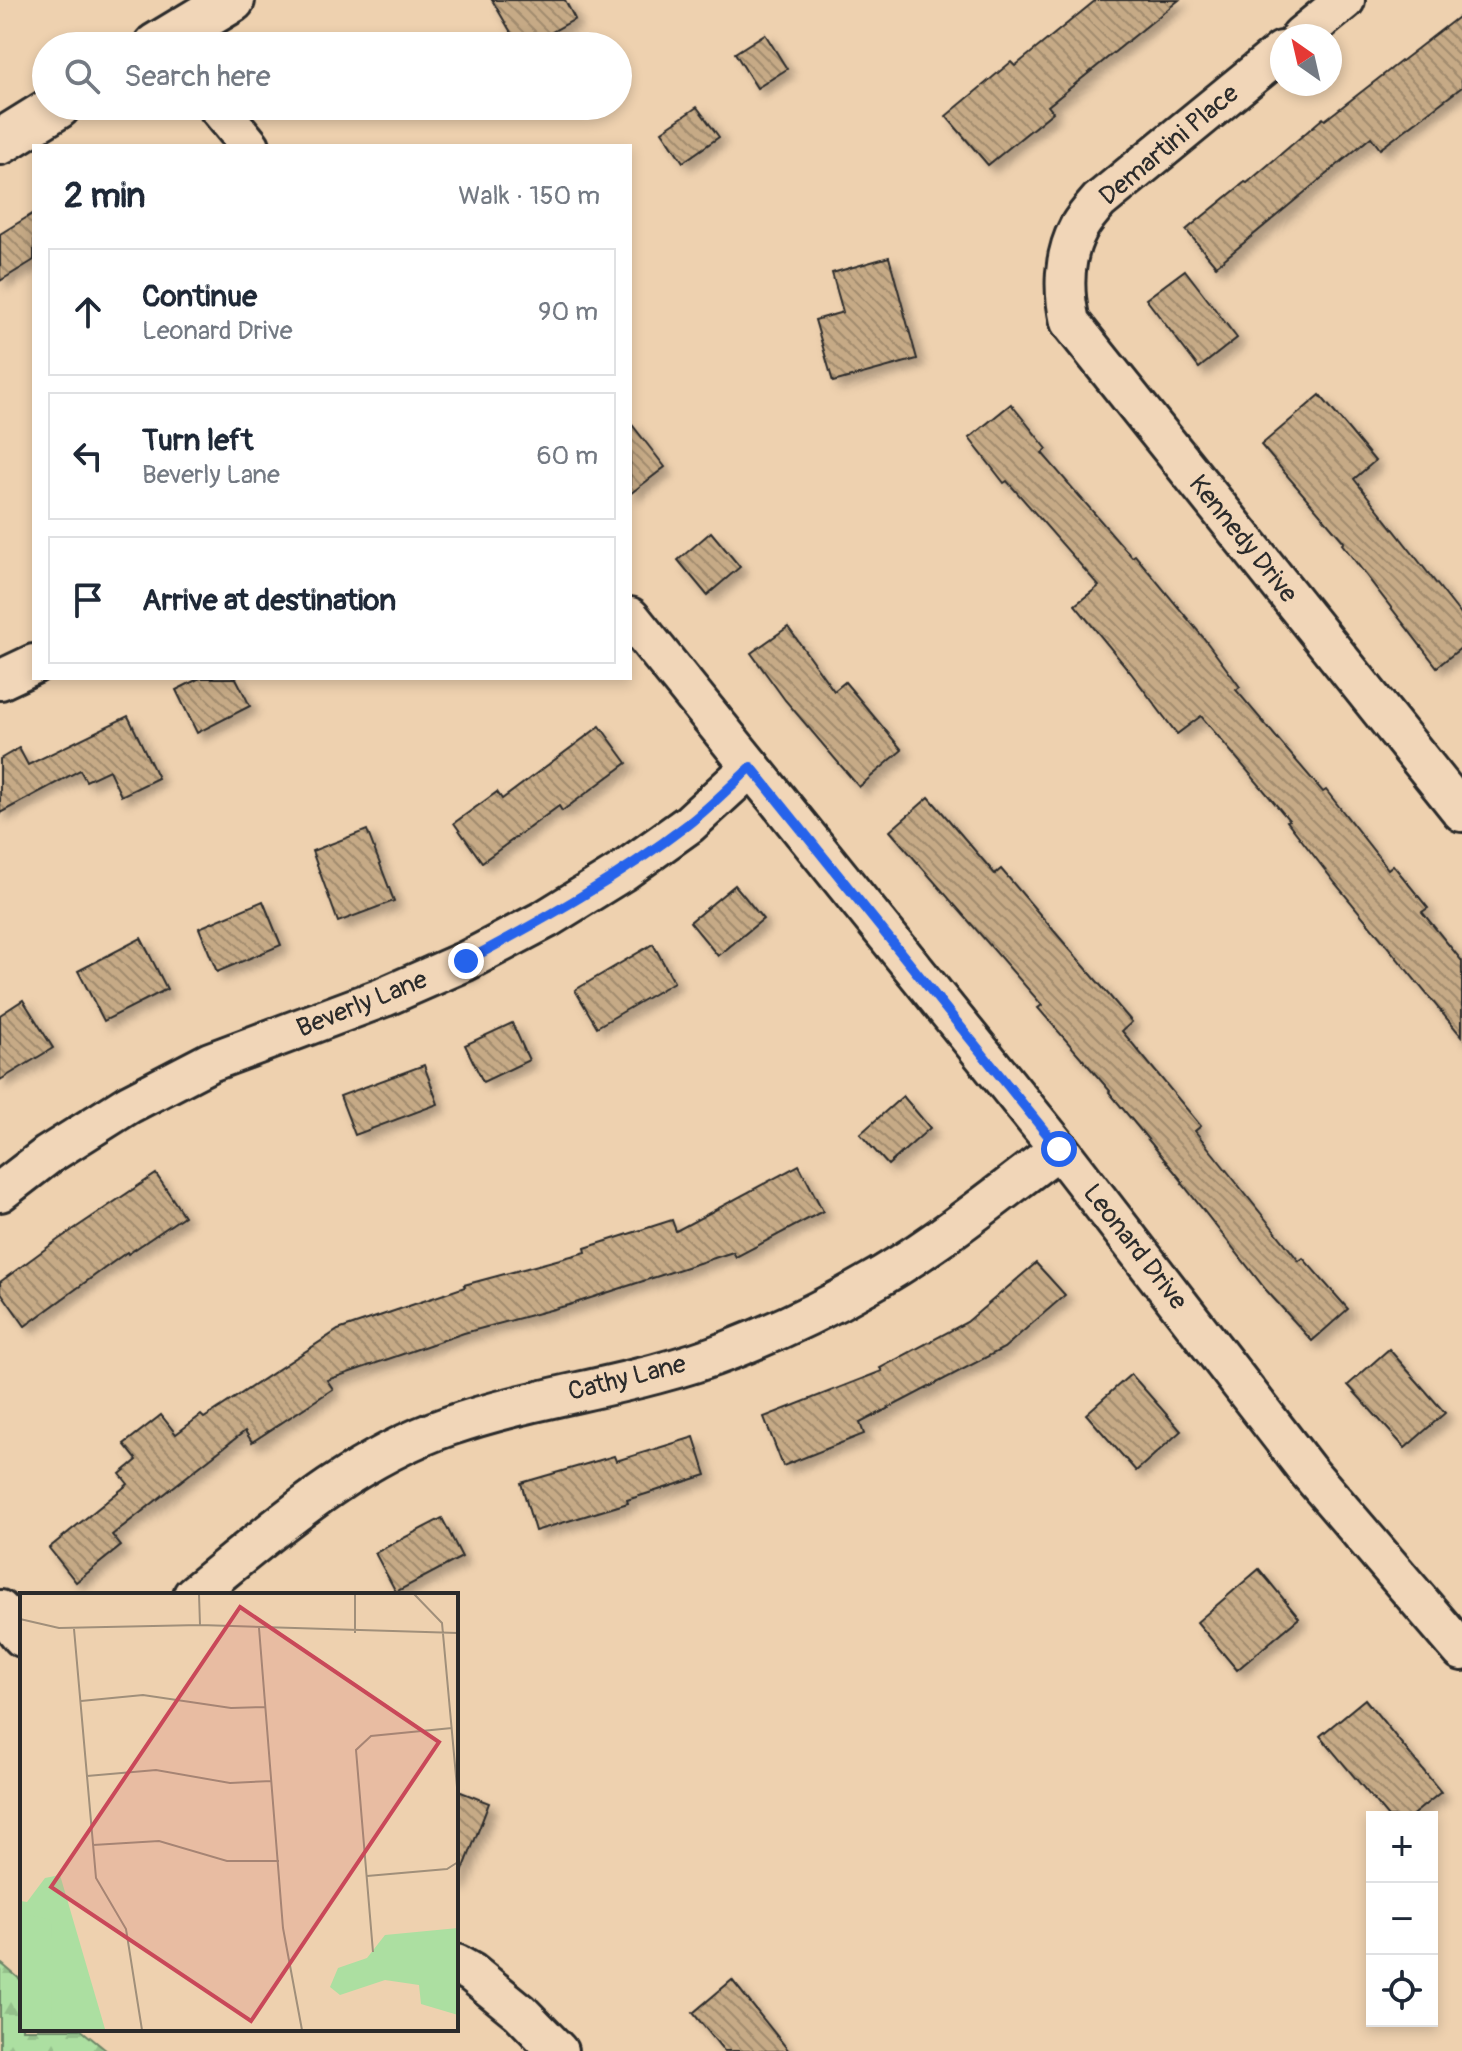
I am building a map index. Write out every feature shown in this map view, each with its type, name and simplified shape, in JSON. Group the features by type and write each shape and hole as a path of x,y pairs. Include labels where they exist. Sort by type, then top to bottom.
{"main road":[{"path":"182,32 232,0"},
{"path":"0,142 35,120"}],"street":[{"path":"1316,24 1345,0"},
{"name":"Demartini Place","path":"1070,251 1079,228 1099,201 1270,61"},
{"path":"229,120 248,144"},
{"name":"Kennedy Drive","path":"1070,251 1065,280 1070,322 1462,812"},
{"name":"Leonard Drive","path":"632,619 1059,1149 1307,1470 1462,1651"},
{"path":"0,680 32,665"},
{"name":"Beverly Lane","path":"0,1192 48,1155 129,1104 210,1062 384,997 466,961 546,919 622,872 689,824 751,767"},
{"name":"Cathy Lane","path":"195,1593 318,1494 389,1452 446,1426 515,1405 638,1379 727,1351 798,1321 868,1285 922,1250 1059,1149"},
{"path":"0,1610 20,1635"},
{"path":"458,1965 520,2012 558,2051"}],"green space":[{"path":"2,1964 20,1979 20,2031 82,2031 107,2051 0,2051"}],"building":[{"path":"492,0 565,0 575,19 552,32 511,32"},
{"path":"1096,0 1179,0 1048,106 1053,112 988,165 946,116 1011,62 1015,66"},
{"path":"1462,14 1462,87 1380,149 1371,137 1216,266 1186,230 1323,118 1325,120"},
{"path":"765,34 787,69 757,88 735,53"},
{"path":"697,107 719,137 683,162 662,131"},
{"path":"32,214 32,261 0,281 0,234"},
{"path":"889,257 917,359 833,382 815,320 843,312 832,273"},
{"path":"1185,270 1237,338 1199,368 1146,299"},
{"path":"1320,395 1375,461 1354,479 1462,616 1462,647 1437,667 1342,544 1344,542 1261,445"},
{"path":"1011,404 1047,449 1042,453 1132,557 1135,555 1203,637 1240,687 1236,690 1323,792 1326,790 1388,869 1393,865 1428,908 1422,912 1462,961 1462,1037 1335,883 1289,820 1201,716 1177,734 1075,605 1099,586 1007,481 1004,483 969,438"},
{"path":"632,425 665,467 632,492"},
{"path":"711,532 740,567 707,595 678,560"},
{"path":"788,627 834,691 845,682 902,750 859,787 785,700 751,653"},
{"path":"196,680 237,680 250,706 197,733 176,690"},
{"path":"128,716 158,778 121,796 109,770 86,781 80,770 0,813 0,759 19,748 28,765"},
{"path":"600,726 627,763 562,811 559,806 482,862 454,823 497,792 502,799"},
{"path":"929,797 995,874 1001,869 1132,1022 1122,1031 1201,1126 1195,1131 1299,1261 1303,1258 1348,1309 1312,1341 1266,1290 1110,1091 1038,1008 1042,1005 890,831"},
{"path":"367,830 394,901 338,922 312,851"},
{"path":"735,885 763,919 718,956 690,922"},
{"path":"263,901 281,945 217,972 199,928"},
{"path":"141,938 167,989 104,1021 78,971"},
{"path":"653,944 674,982 597,1027 575,990"},
{"path":"23,1000 53,1048 0,1080 0,1015"},
{"path":"512,1023 529,1060 483,1082 465,1045"},
{"path":"424,1065 438,1104 355,1135 340,1096"},
{"path":"903,1096 930,1128 888,1165 860,1134"},
{"path":"799,1165 823,1211 736,1257 733,1252 569,1305 464,1333 327,1380 333,1389 252,1442 245,1431 112,1535 121,1546 76,1582 49,1548 128,1484 120,1474 137,1460 124,1444 161,1415 176,1434 201,1415 204,1418 338,1330 464,1285 586,1252 585,1248 672,1220 676,1231"},
{"path":"156,1174 184,1216 127,1252 25,1326 0,1291 0,1282"},
{"path":"1036,1263 1065,1295 1004,1348 860,1423 864,1434 783,1466 764,1417 882,1371 880,1368 967,1322"},
{"path":"1389,1349 1445,1413 1405,1448 1348,1385"},
{"path":"1131,1374 1181,1431 1136,1471 1086,1414"},
{"path":"694,1437 706,1475 535,1531 521,1483 614,1456 616,1461"},
{"path":"442,1518 462,1557 396,1592 375,1553"},
{"path":"1259,1569 1299,1618 1237,1670 1197,1622"},
{"path":"1365,1699 1441,1792 1417,1811 1383,1811 1320,1736"},
{"path":"458,1791 489,1803 458,1883"},
{"path":"732,1980 789,2051 724,2051 693,2013"}],"route":[{"path":"466,961 546,919 622,872 689,824 751,767 1059,1149"}]}
